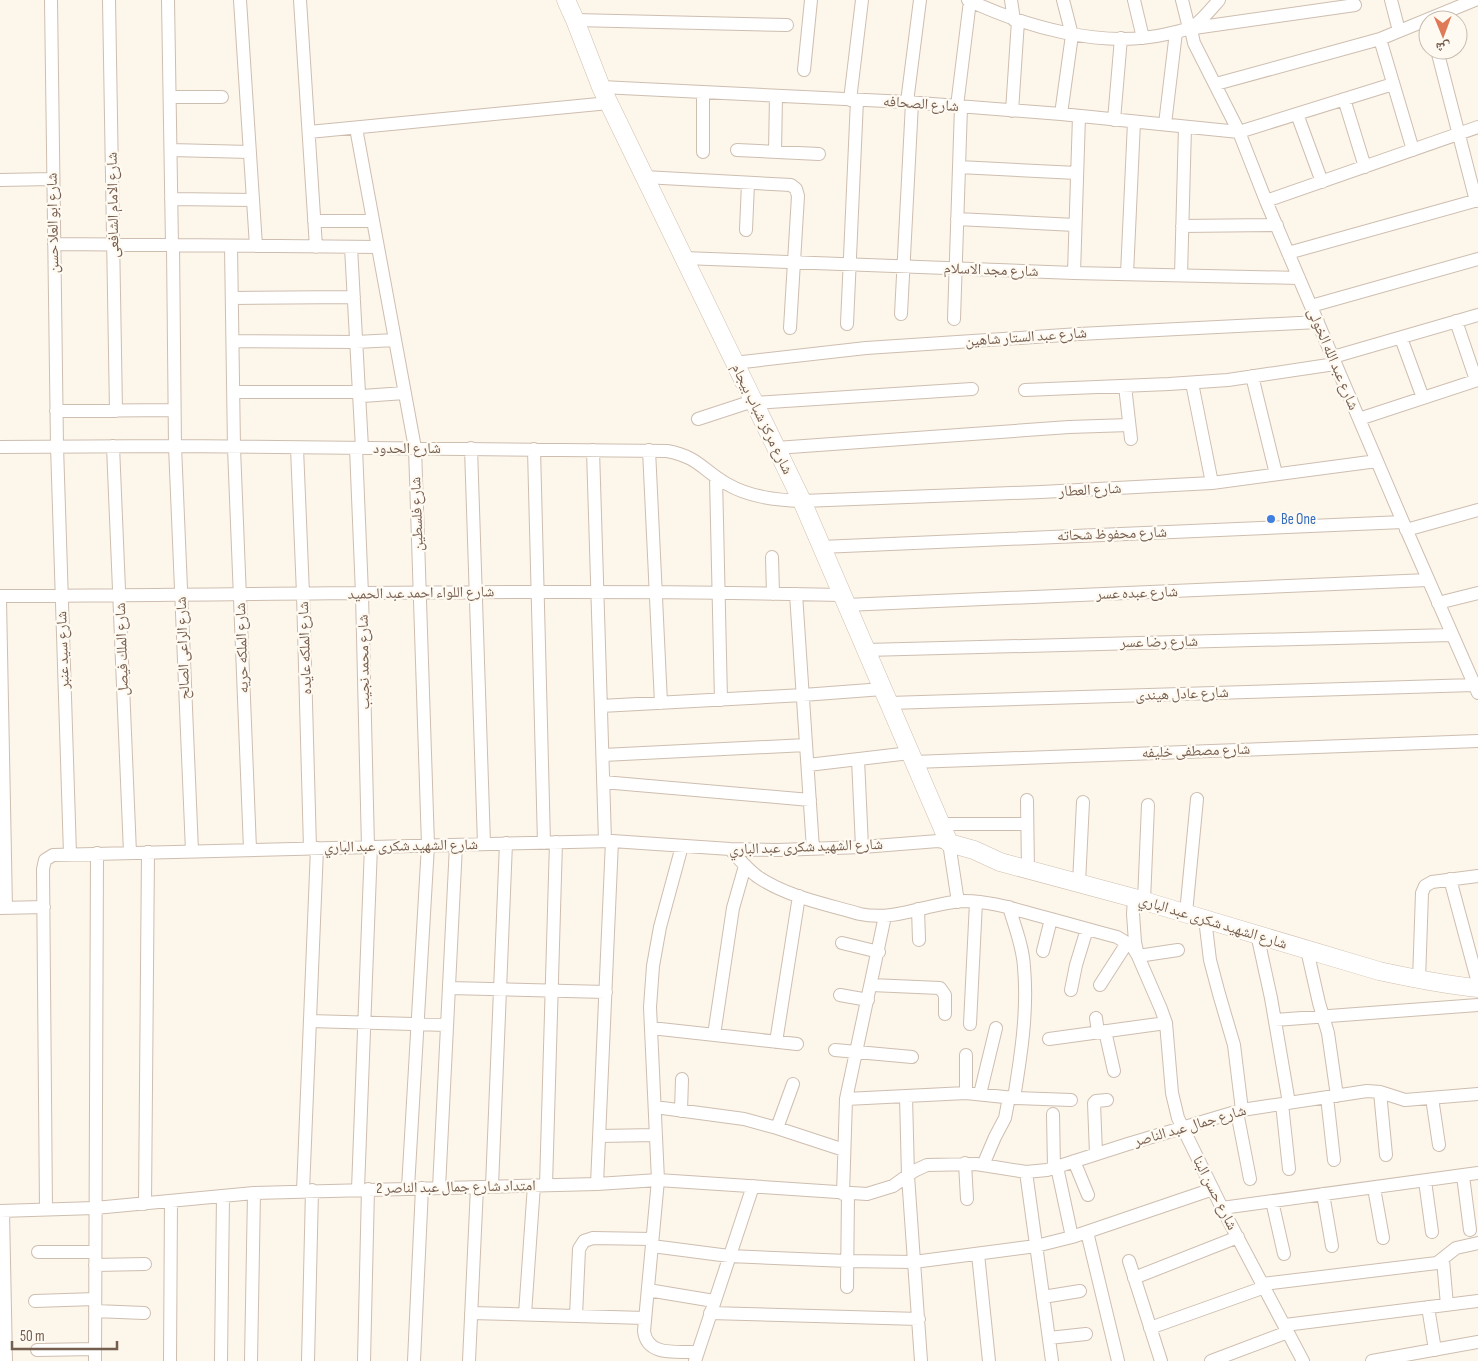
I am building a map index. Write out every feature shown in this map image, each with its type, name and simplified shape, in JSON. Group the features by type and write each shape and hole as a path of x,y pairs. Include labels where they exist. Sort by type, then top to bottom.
{"main road":[{"name":"شارع مركز شباب بيجام","path":"566,0 605,95 802,501 949,843"},
{"name":"شارع الشهيد شكرى عبد الباري","path":"949,843 974,850 1000,862 1186,913 1378,971 1419,980 1478,988"}],"street":[{"name":"شارع ابو العلا حسن","path":"51,0 57,446"},
{"name":"شارع الامام الشافعى","path":"108,0 116,411"},
{"name":"شارع الراعى الصالح","path":"168,0 175,446 192,850"},
{"path":"240,0 256,246"},
{"path":"300,0 316,247"},
{"path":"804,70 811,0"},
{"path":"847,324 853,100 862,0"},
{"path":"901,314 910,103 920,0"},
{"path":"954,320 959,107 968,0 1016,20 1072,35 1121,38 1143,38 1188,28 1355,5"},
{"path":"1010,0 1016,20 1012,111"},
{"path":"1061,114 1072,35 1064,0"},
{"path":"1134,0 1143,38"},
{"name":"شارع عبد الله الخولى","path":"1182,0 1188,28 1194,42 1240,132 1266,201 1404,526 1475,683"},
{"path":"1165,124 1188,28 1220,0"},
{"path":"1391,0 1399,31"},
{"path":"1452,5 1475,0"},
{"path":"575,20 787,25"},
{"path":"1216,84 1380,39 1418,24"},
{"path":"1114,120 1121,38"},
{"path":"1380,39 1413,150"},
{"path":"1288,253 1477,200 1440,60"},
{"path":"1240,132 1393,84"},
{"path":"703,92 703,152"},
{"name":"شارع الصحافه","path":"308,132 356,128 605,95 703,92 910,103 1061,114 1240,132"},
{"path":"775,152 776,96"},
{"path":"170,97 222,97"},
{"path":"1344,99 1365,167"},
{"path":"1297,114 1322,182"},
{"path":"1074,273 1079,116"},
{"path":"1128,274 1134,122"},
{"path":"1181,275 1185,127"},
{"path":"1266,201 1478,127"},
{"name":"شارع فلسطين","path":"356,128 415,448 428,845 408,1188"},
{"path":"170,150 250,152"},
{"path":"737,150 819,154"},
{"path":"959,167 1077,173"},
{"path":"644,177 791,185 796,189 798,196 790,328"},
{"path":"0,180 52,179"},
{"path":"746,230 748,183"},
{"path":"171,199 253,200"},
{"path":"957,219 1075,225"},
{"path":"314,221 373,221"},
{"path":"1182,226 1277,225"},
{"path":"54,244 378,247"},
{"name":"شارع الملكه حريه","path":"231,246 234,448 250,849"},
{"name":"شارع محمد نجيب","path":"351,247 359,393 369,846 363,1189 364,1361"},
{"name":"شارع مجد الاسلام","path":"683,258 1074,273 1299,278"},
{"path":"1311,306 1478,259"},
{"path":"232,298 354,297"},
{"path":"1025,390 1192,382 1252,376 1334,360 1478,315"},
{"path":"1359,419 1477,380 1456,321"},
{"name":"شارع عبد الستار شاهين","path":"734,363 866,348 1097,332 1318,322"},
{"path":"1401,338 1423,398"},
{"path":"233,341 356,342 395,340"},
{"path":"1252,376 1276,474"},
{"path":"1192,382 1212,483"},
{"path":"1125,386 1131,438"},
{"path":"698,419 753,402 972,389"},
{"path":"234,392 359,393 362,396 405,393"},
{"path":"56,411 174,410"},
{"path":"776,448 1069,427 1129,425"},
{"name":"شارع سيد عنبر","path":"57,446 70,854"},
{"name":"شارع الملك فيصل","path":"113,446 130,852"},
{"name":"شارع الحدود","path":"0,447 175,446 234,448 649,450 681,454 694,459 716,477 756,496 802,501"},
{"name":"شارع الملكه عايده","path":"297,448 313,848 308,1190 308,1361"},
{"path":"471,448 484,844"},
{"path":"525,1314 540,1185 551,991 550,842 537,592 534,449"},
{"path":"593,450 603,782 609,841 606,992 597,1184"},
{"path":"649,450 661,703"},
{"name":"شارع العطار","path":"802,501 1212,483 1377,461"},
{"path":"716,477 721,700"},
{"name":"شارع محفوظ شحاته","path":"821,546 1404,526 1478,510"},
{"path":"772,557 773,594"},
{"name":"شارع عبده عسر","path":"844,600 1428,580"},
{"name":"شارع اللواء احمد عبد الحميد","path":"0,596 537,592 796,594 844,600"},
{"path":"1438,603 1478,593"},
{"path":"796,594 813,849"},
{"path":"0,600 3,908 44,907 46,1209"},
{"name":"شارع رضا عسر","path":"866,650 1452,635"},
{"name":"شارع عادل هيندى","path":"601,706 803,695 886,696 1475,683"},
{"name":"شارع مصطفى خليفه","path":"808,765 858,759 912,757 1478,741"},
{"path":"603,755 806,745"},
{"path":"858,759 862,847"},
{"path":"603,782 810,800"},
{"path":"1186,913 1197,799"},
{"path":"1027,800 1028,870"},
{"path":"1079,883 1083,802"},
{"name":"شارع حسن البنا","path":"1148,805 1139,900 1134,928 1138,956 1166,1023 1172,1093 1182,1128 1303,1361"},
{"path":"941,824 1027,824"},
{"name":"شارع الشهيد شكرى عبد الباري","path":"44,907 43,864 45,860 53,855 609,841 730,850 862,847 928,841 949,843"},
{"path":"492,1186 506,843"},
{"path":"949,843 958,902"},
{"path":"439,1188 456,844"},
{"path":"682,846 660,927 653,966 650,1007 658,1180 645,1318 645,1338 651,1347 656,1350 696,1357 753,1186"},
{"path":"730,850 745,866 770,884 799,896 873,917 958,902 976,902 1009,908 1117,937 1127,943 1138,956 1178,950"},
{"path":"145,1204 148,852"},
{"path":"37,1350 95,1355 97,853"},
{"path":"714,1035 733,908 745,866"},
{"path":"1419,980 1423,889 1432,882 1478,876"},
{"path":"1450,879 1478,983"},
{"path":"776,1042 799,896"},
{"path":"970,1024 976,902"},
{"path":"984,1165 1005,1118 1024,1034 1024,968 1022,953 1009,908"},
{"path":"918,909 920,940"},
{"path":"847,1288 844,1150 846,1099 879,952 885,916"},
{"path":"1043,951 1051,919"},
{"path":"1205,919 1210,960 1218,994 1234,1045 1240,1111 1250,1179"},
{"path":"1071,990 1076,965 1087,929"},
{"path":"1257,934 1275,1020 1285,1104 1289,1169"},
{"path":"842,943 879,952"},
{"path":"1100,985 1127,943"},
{"path":"1307,950 1329,1038 1334,1160"},
{"path":"871,985 940,988 945,995 945,1014"},
{"path":"449,988 606,992"},
{"path":"840,995 868,1000"},
{"path":"1275,1020 1478,1005"},
{"path":"1096,1018 1114,1071"},
{"path":"310,1021 447,1026"},
{"path":"1049,1039 1166,1023"},
{"path":"651,1028 797,1044"},
{"path":"980,1094 996,1028"},
{"path":"835,1050 912,1057"},
{"path":"966,1055 966,1093"},
{"path":"681,1110 682,1079"},
{"path":"776,1128 793,1084"},
{"name":"شارع جمال عبد الناصر","path":"908,1176 920,1167 928,1165 984,1165 1026,1172 1055,1168 1240,1111 1367,1091 1380,1092 1405,1100 1478,1094"},
{"path":"1380,1092 1386,1156"},
{"path":"846,1099 966,1093 1011,1098 1071,1100"},
{"path":"906,1096 908,1176 921,1361"},
{"path":"1432,1098 1439,1146"},
{"path":"1096,1154 1094,1103 1107,1100"},
{"path":"655,1108 744,1119 844,1150"},
{"path":"1053,1114 1055,1168 1072,1237"},
{"path":"599,1136 656,1135"},
{"path":"1074,1161 1088,1195"},
{"path":"965,1164 968,1199"},
{"path":"1026,1172 1052,1361"},
{"path":"1222,1208 1478,1174"},
{"name":"امتداد شارع جمال عبد الناصر 2","path":"1,1211 95,1208 254,1193 308,1190 597,1184 658,1180 846,1194 876,1192 893,1186 908,1176"},
{"path":"1463,1176 1470,1230"},
{"path":"1425,1181 1432,1232"},
{"path":"469,1361 477,1187"},
{"path":"414,1361 422,1188"},
{"path":"1374,1188 1383,1238"},
{"path":"576,1316 580,1249 584,1241 593,1238 652,1243 729,1256 914,1262 1036,1246 1072,1237 1213,1189"},
{"path":"251,1361 254,1193"},
{"path":"1323,1194 1332,1246"},
{"path":"221,1361 222,1196"},
{"path":"1272,1201 1284,1254"},
{"path":"170,1361 171,1202"},
{"path":"1,1211 6,1361"},
{"path":"1087,1232 1118,1361"},
{"path":"1134,1278 1238,1237"},
{"path":"1150,1328 1264,1286 1431,1264 1443,1260 1456,1248 1478,1243"},
{"path":"38,1252 146,1264"},
{"path":"978,1254 989,1361"},
{"path":"1443,1260 1447,1305"},
{"path":"1129,1261 1161,1361"},
{"path":"648,1290 712,1307 919,1319"},
{"path":"1043,1297 1080,1291"},
{"path":"35,1301 95,1305 144,1314"},
{"path":"1211,1361 1286,1329 1478,1301"},
{"path":"1428,1307 1435,1350"},
{"path":"471,1313 645,1318"},
{"path":"1049,1338 1086,1334"},
{"path":"1372,1361 1478,1342"}],"place":[{"name":"Be One","path":"1271,519"}]}
